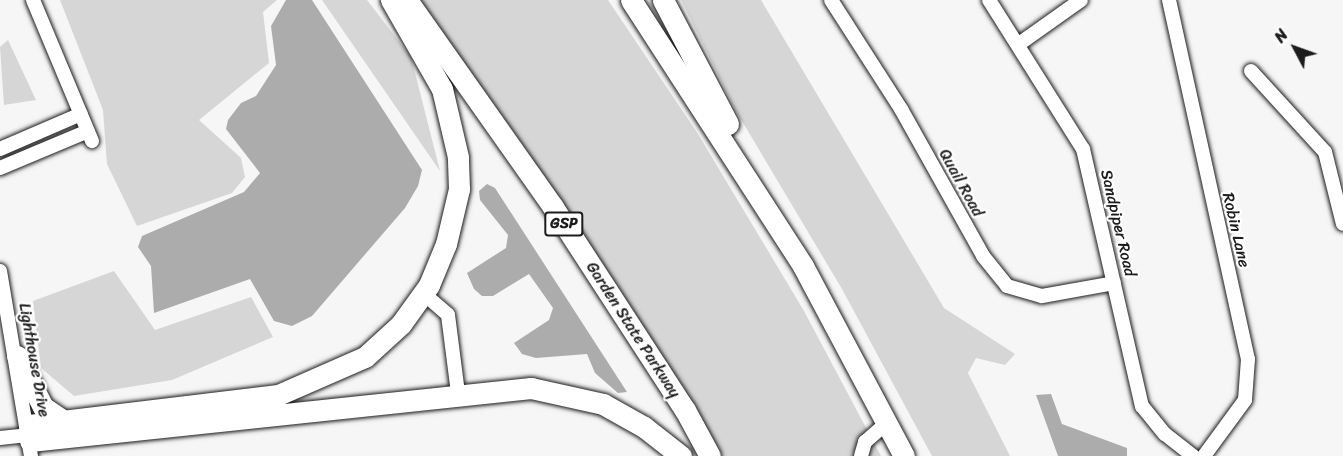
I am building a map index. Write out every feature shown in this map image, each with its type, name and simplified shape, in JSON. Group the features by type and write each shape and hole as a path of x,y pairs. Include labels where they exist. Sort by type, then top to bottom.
{"highway":[{"path":"30,439 64,421 231,402 303,387 365,357 402,324 423,293 454,216 458,157 442,88 390,0"},
{"name":"Garden State Parkway","path":"407,0 553,207 685,410 710,456"},
{"path":"631,0 787,242 888,422 904,456"},
{"path":"663,0 771,198 787,242"},
{"path":"17,356 43,407 64,421"},
{"path":"30,439 458,393 531,388 577,396 623,414 681,456"}],"street":[{"path":"0,168 90,136 33,0"},
{"name":"Quail Road","path":"831,0 901,109 983,256 1007,286 1042,296 1114,283"},
{"name":"Sandpiper Road","path":"989,0 1019,44 1083,149 1142,406 1165,434 1193,456"},
{"path":"1019,44 1081,0"},
{"name":"Robin Lane","path":"1169,0 1248,359 1245,400 1204,456"},
{"path":"1251,71 1325,152 1343,224"},
{"path":"0,149 81,114"},
{"name":"Lighthouse Drive","path":"0,271 30,439"},
{"path":"423,293 448,315 458,393"},
{"path":"861,456 865,442 888,422"},
{"path":"0,438 30,439"}],"shaded area":[{"path":"60,0 277,0 263,12 269,63 199,120 241,158 245,177 232,193 137,226 107,164 103,110"},
{"path":"286,0 312,0 422,170 418,186 405,208 312,316 292,326 274,321 250,279 154,313 151,266 138,247 142,236 244,192 260,173 226,129 228,120 241,103 256,96 276,65 271,26"},
{"path":"322,0 367,0 411,57 440,171"},
{"path":"420,0 608,0 698,134 804,311 881,456 720,456 616,283"},
{"path":"681,0 761,0 944,308 1015,354 1005,365 976,358 968,373 1010,456 932,456 842,289 736,111"},
{"path":"8,40 36,100 4,105 0,47"},
{"path":"487,184 495,188 627,392 618,393 595,373 587,354 536,358 522,354 514,343 549,320 553,308 529,274 493,296 482,296 474,289 467,273 506,248 508,235 480,200 479,191"},
{"path":"114,271 155,330 251,297 273,337 172,380 74,396 41,368 33,301"},
{"path":"1051,394 1062,424 1127,448 1127,456 1058,456 1036,395"}]}
